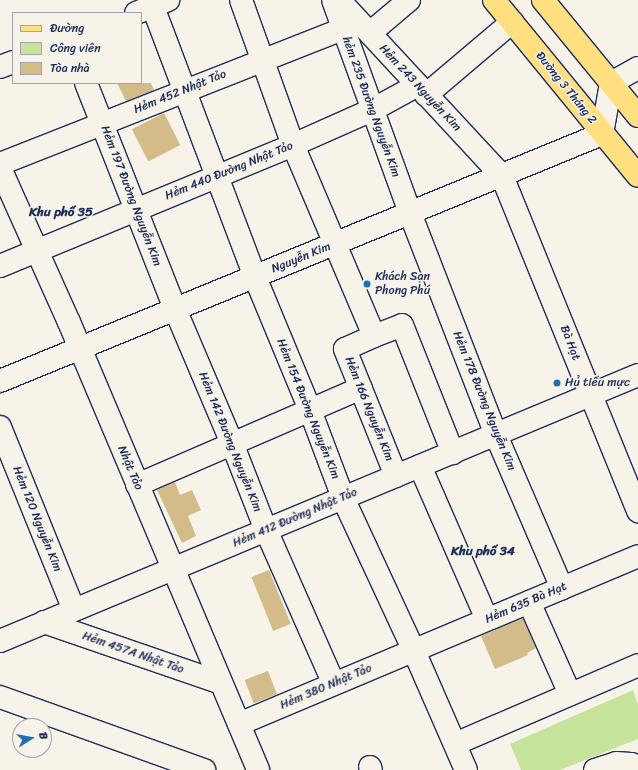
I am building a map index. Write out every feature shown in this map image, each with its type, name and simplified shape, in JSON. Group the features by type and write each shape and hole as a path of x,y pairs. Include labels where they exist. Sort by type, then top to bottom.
{"main road":[{"name":"Đường 3 Tháng 2","path":"494,0 602,134 638,176"},
{"path":"543,0 638,116"}],"street":[{"path":"241,0 293,145 374,336"},
{"name":"hẻm 235 Đường Nguyễn Kim","path":"333,0 357,28 372,110 410,213"},
{"name":"Hẻm 243 Nguyễn Kim","path":"339,0 357,28 422,90 502,176"},
{"name":"Hẻm 452 Nhật Tảo","path":"0,164 263,59 357,28 409,0"},
{"name":"Hẻm 154 Đường Nguyễn Kim","path":"153,7 186,90 255,276 310,410 343,498 414,651 466,770"},
{"name":"Hẻm 440 Đường Nhật Tảo","path":"0,266 217,177 422,90 512,22"},
{"path":"0,67 12,62"},
{"path":"602,134 611,83 638,68"},
{"name":"Hẻm 197 Đường Nguyễn Kim","path":"86,84 103,123 134,210 175,309"},
{"name":"Nguyễn Kim","path":"0,381 602,134"},
{"name":"Nhật Tảo","path":"0,168 80,349 258,770"},
{"name":"Bà Hạt","path":"502,176 590,396 638,511"},
{"name":"Hẻm 178 Đường Nguyễn Kim","path":"410,213 496,435 562,588"},
{"name":"Hẻm 142 Đường Nguyễn Kim","path":"175,309 232,443 266,530 334,684"},
{"name":"Hẻm 166 Nguyễn Kim","path":"396,476 345,348 402,325 453,452"},
{"name":"Hẻm 412 Đường Nhật Tảo","path":"0,641 590,396 638,374"},
{"path":"137,485 361,388"},
{"name":"Hẻm 120 Nguyễn Kim","path":"0,427 74,610"},
{"path":"420,466 487,619"},
{"name":"Hẻm 635 Bà Hạt","path":"414,651 638,556"},
{"path":"529,602 570,694"},
{"name":"Hẻm 457A Nhật Tảo","path":"44,622 221,683"},
{"name":"Hẻm 380 Nhật Tảo","path":"239,724 414,651"},
{"path":"454,744 638,665"},
{"path":"0,697 204,770"},
{"path":"595,770 616,763 631,764 638,767"}],"green space":[{"path":"633,690 638,705 638,739 560,770 521,770 510,744"}],"building":[{"path":"151,83 154,90 126,101 118,84"},
{"path":"164,113 180,145 148,161 132,129"},
{"path":"175,482 180,495 192,490 201,510 188,516 196,536 182,543 157,490"},
{"path":"269,570 291,624 273,631 251,577"},
{"path":"523,618 536,648 527,653 528,655 495,669 481,636"},
{"path":"268,671 277,694 254,703 245,680"}],"place":[{"name":"Khách Sạn Phong Phú","path":"367,284"},
{"name":"Hủ tiếu mực","path":"557,383"}],"district":[{"name":"Khu phố 35","path":"61,212"},
{"name":"Khu phố 34","path":"483,551"}]}
